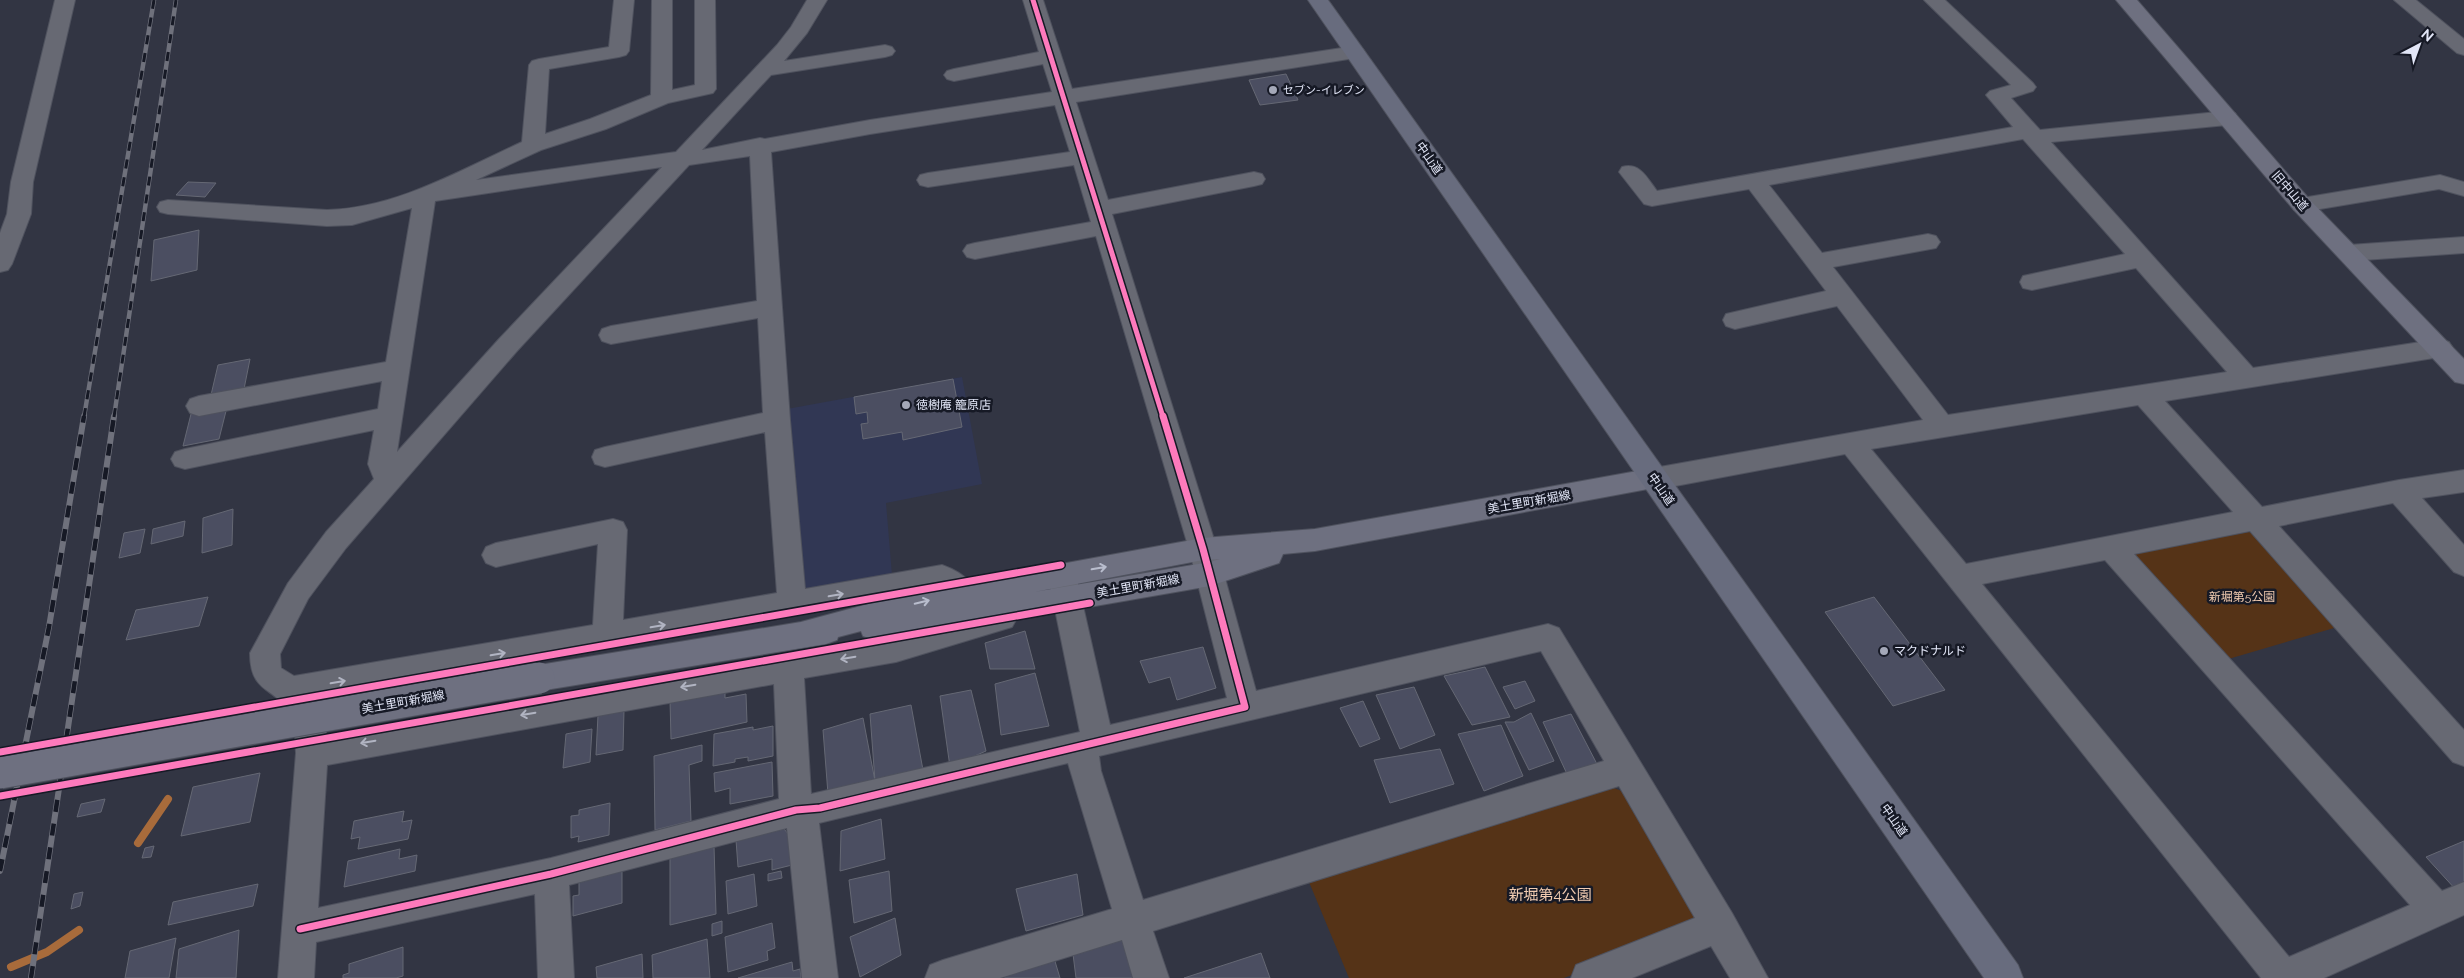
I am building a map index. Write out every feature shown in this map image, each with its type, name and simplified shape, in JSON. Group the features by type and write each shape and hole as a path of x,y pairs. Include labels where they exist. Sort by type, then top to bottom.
{"highway":[{"name":"中山道","path":"1318,0 2005,978"}],"main road":[{"name":"旧中山道","path":"2126,0 2302,205 2349,253 2452,348 2464,375"},
{"name":"美土里町新堀線","path":"0,773 807,633 928,623 965,605 1654,479"}],"street":[{"path":"0,264 5,242 19,214 11,183 65,0"},
{"path":"533,145 539,66 620,51 624,0"},
{"path":"662,0 662,98"},
{"path":"168,207 327,218 352,217 379,211 425,195 533,145 606,121 662,98 706,89 705,0"},
{"path":"296,978 312,753 310,727 303,707 290,690 270,678 265,666 265,653 275,631 316,564 388,480 566,282 765,70 794,37 817,0"},
{"path":"1033,0 1065,98 1206,561 1245,706"},
{"path":"1934,0 2026,87 1996,95 2246,377"},
{"path":"2404,0 2464,49"},
{"path":"765,70 885,51"},
{"path":"425,195 666,159 705,157 760,145 1355,52"},
{"path":"954,75 1051,56"},
{"path":"1630,172 1652,199 1753,179 2030,134 2227,118"},
{"path":"760,145 776,420 792,602"},
{"path":"928,180 1083,157"},
{"path":"975,251 1254,179"},
{"path":"1753,179 1942,426"},
{"path":"2302,205 2440,182 2464,189"},
{"path":"388,480 382,464 388,417 398,369 425,195"},
{"path":"1816,262 1928,242"},
{"path":"2349,253 2464,244"},
{"path":"2032,282 2141,259"},
{"path":"1735,320 1843,296"},
{"path":"611,335 770,307"},
{"path":"1654,479 1942,426 2246,377 2452,348"},
{"path":"199,406 398,369"},
{"path":"2144,394 2464,752"},
{"path":"185,459 388,417"},
{"path":"605,457 776,420"},
{"path":"1851,443 2283,978 2451,904 2111,548"},
{"path":"1960,578 2399,491 2464,481"},
{"path":"2399,491 2464,564"},
{"path":"496,555 613,530 607,635"},
{"path":"290,690 942,577 965,605"},
{"path":"312,753 896,649 1065,587 1090,744 1085,771 1151,978"},
{"path":"300,929 551,874 796,810 820,808 1245,706 1548,637 1750,978"},
{"path":"788,668 796,810 803,823 820,978"},
{"path":"95,755 307,717"},
{"path":"943,978 1627,769"},
{"path":"551,874 556,978"},
{"path":"1589,978 1720,925"}],"shaded area":[{"path":"962,377 982,484 886,503 892,575 801,590 787,409"}],"green space":[{"name":"新堀第5公園","path":"2249,532 2264,539 2341,626 2225,660 2135,560 2136,553"},
{"name":"新堀第4公園","path":"1614,788 1629,794 1698,913 1694,927 1564,978 1349,978 1309,882"}],"building":[{"name":"セブン-イレブン","path":"1286,74 1298,100 1260,105 1249,80"},
{"path":"188,182 216,183 205,197 176,195"},
{"path":"199,230 197,270 151,281 154,240"},
{"path":"250,359 244,389 211,395 218,365"},
{"name":"徳樹庵 籠原店","path":"953,379 962,427 903,440 902,432 863,439 861,424 868,423 867,412 856,414 854,397"},
{"path":"227,407 219,439 183,446 191,414"},
{"path":"233,509 232,545 202,553 203,518"},
{"path":"185,521 183,536 151,544 153,529"},
{"path":"145,529 140,553 119,558 124,533"},
{"path":"208,597 199,626 126,640 136,610"},
{"name":"マクドナルド","path":"1874,597 1945,690 1893,706 1825,612"},
{"path":"1025,631 1035,669 990,669 985,643"},
{"path":"1203,647 1216,688 1177,700 1170,677 1149,683 1140,661"},
{"path":"1485,667 1510,717 1472,725 1444,676"},
{"path":"1035,673 1049,726 1001,735 995,684"},
{"path":"1525,681 1535,701 1515,709 1503,687"},
{"path":"1414,687 1435,735 1400,749 1376,695"},
{"path":"725,688 725,698 746,694 747,722 671,739 670,700"},
{"path":"971,690 986,751 950,767 940,696"},
{"path":"1363,701 1380,739 1360,747 1340,708"},
{"path":"911,705 923,770 875,781 870,714"},
{"path":"624,710 623,750 596,755 598,715"},
{"path":"1531,713 1554,761 1529,770 1505,722 1514,722"},
{"path":"1571,714 1598,766 1567,774 1543,722"},
{"path":"863,718 875,781 828,794 823,730"},
{"path":"1501,725 1523,776 1484,791 1458,734"},
{"path":"773,726 773,756 748,761 748,757 735,759 735,762 713,766 714,734 753,727 753,730"},
{"path":"592,729 590,762 563,768 566,734"},
{"path":"702,745 702,761 689,765 691,821 655,830 654,756"},
{"path":"1440,749 1454,784 1390,803 1374,760"},
{"path":"772,762 773,796 730,804 730,788 715,792 714,773"},
{"path":"260,773 250,822 181,836 193,787"},
{"path":"105,799 101,812 77,817 81,804"},
{"path":"610,803 609,835 578,842 579,836 571,838 571,816 579,815 579,810"},
{"path":"404,811 402,822 412,820 408,839 358,849 360,837 351,839 354,821"},
{"path":"881,819 885,859 840,871 841,831"},
{"path":"784,829 790,836 792,865 772,870 772,859 738,867 736,840"},
{"path":"2464,841 2464,888 2457,891 2426,857"},
{"path":"154,846 151,857 142,858 145,848"},
{"path":"714,846 716,914 670,925 670,856"},
{"path":"400,849 399,859 417,855 415,871 344,887 348,861"},
{"path":"622,864 622,903 573,916 573,896 579,895 579,875"},
{"path":"781,871 782,878 768,881 768,874"},
{"path":"889,871 892,911 854,923 849,880"},
{"path":"754,874 757,906 728,914 726,881"},
{"path":"1077,874 1083,915 1026,931 1016,889"},
{"path":"258,884 253,906 168,925 173,902"},
{"path":"83,892 80,906 71,909 74,894"},
{"path":"895,918 901,955 860,977 850,937"},
{"path":"722,921 722,933 712,936 712,924"},
{"path":"772,923 775,948 767,951 768,960 728,972 725,937"},
{"path":"239,930 236,978 176,978 179,949"},
{"path":"176,938 169,978 125,978 130,951"},
{"path":"1123,938 1135,978 1076,978 1073,954"},
{"path":"707,939 710,978 653,978 652,955"},
{"path":"403,947 403,976 396,978 343,978 343,975 349,973 349,964"},
{"path":"1261,953 1270,978 1184,978"},
{"path":"642,954 643,978 597,978 596,967"},
{"path":"1054,958 1060,978 1005,978 1004,975"},
{"path":"792,962 793,971 800,969 801,978 738,978"}],"waterway":[{"path":"138,843 168,799"},
{"path":"11,967 47,952 79,930"}],"railway":[{"path":"84,417 154,0"},
{"path":"114,417 176,0"},
{"path":"0,871 49,627 84,416"},
{"path":"31,978 114,416"}],"cycle path":[{"path":"300,929 551,874 796,810 820,808 1245,707 1203,549 1140,339 1033,0"},
{"path":"0,752 1061,565"},
{"path":"0,796 1090,603"}],"place":[{"name":"セブン-イレブン","path":"1273,90"},
{"name":"徳樹庵 籠原店","path":"906,405"},
{"name":"マクドナルド","path":"1884,651"}]}
